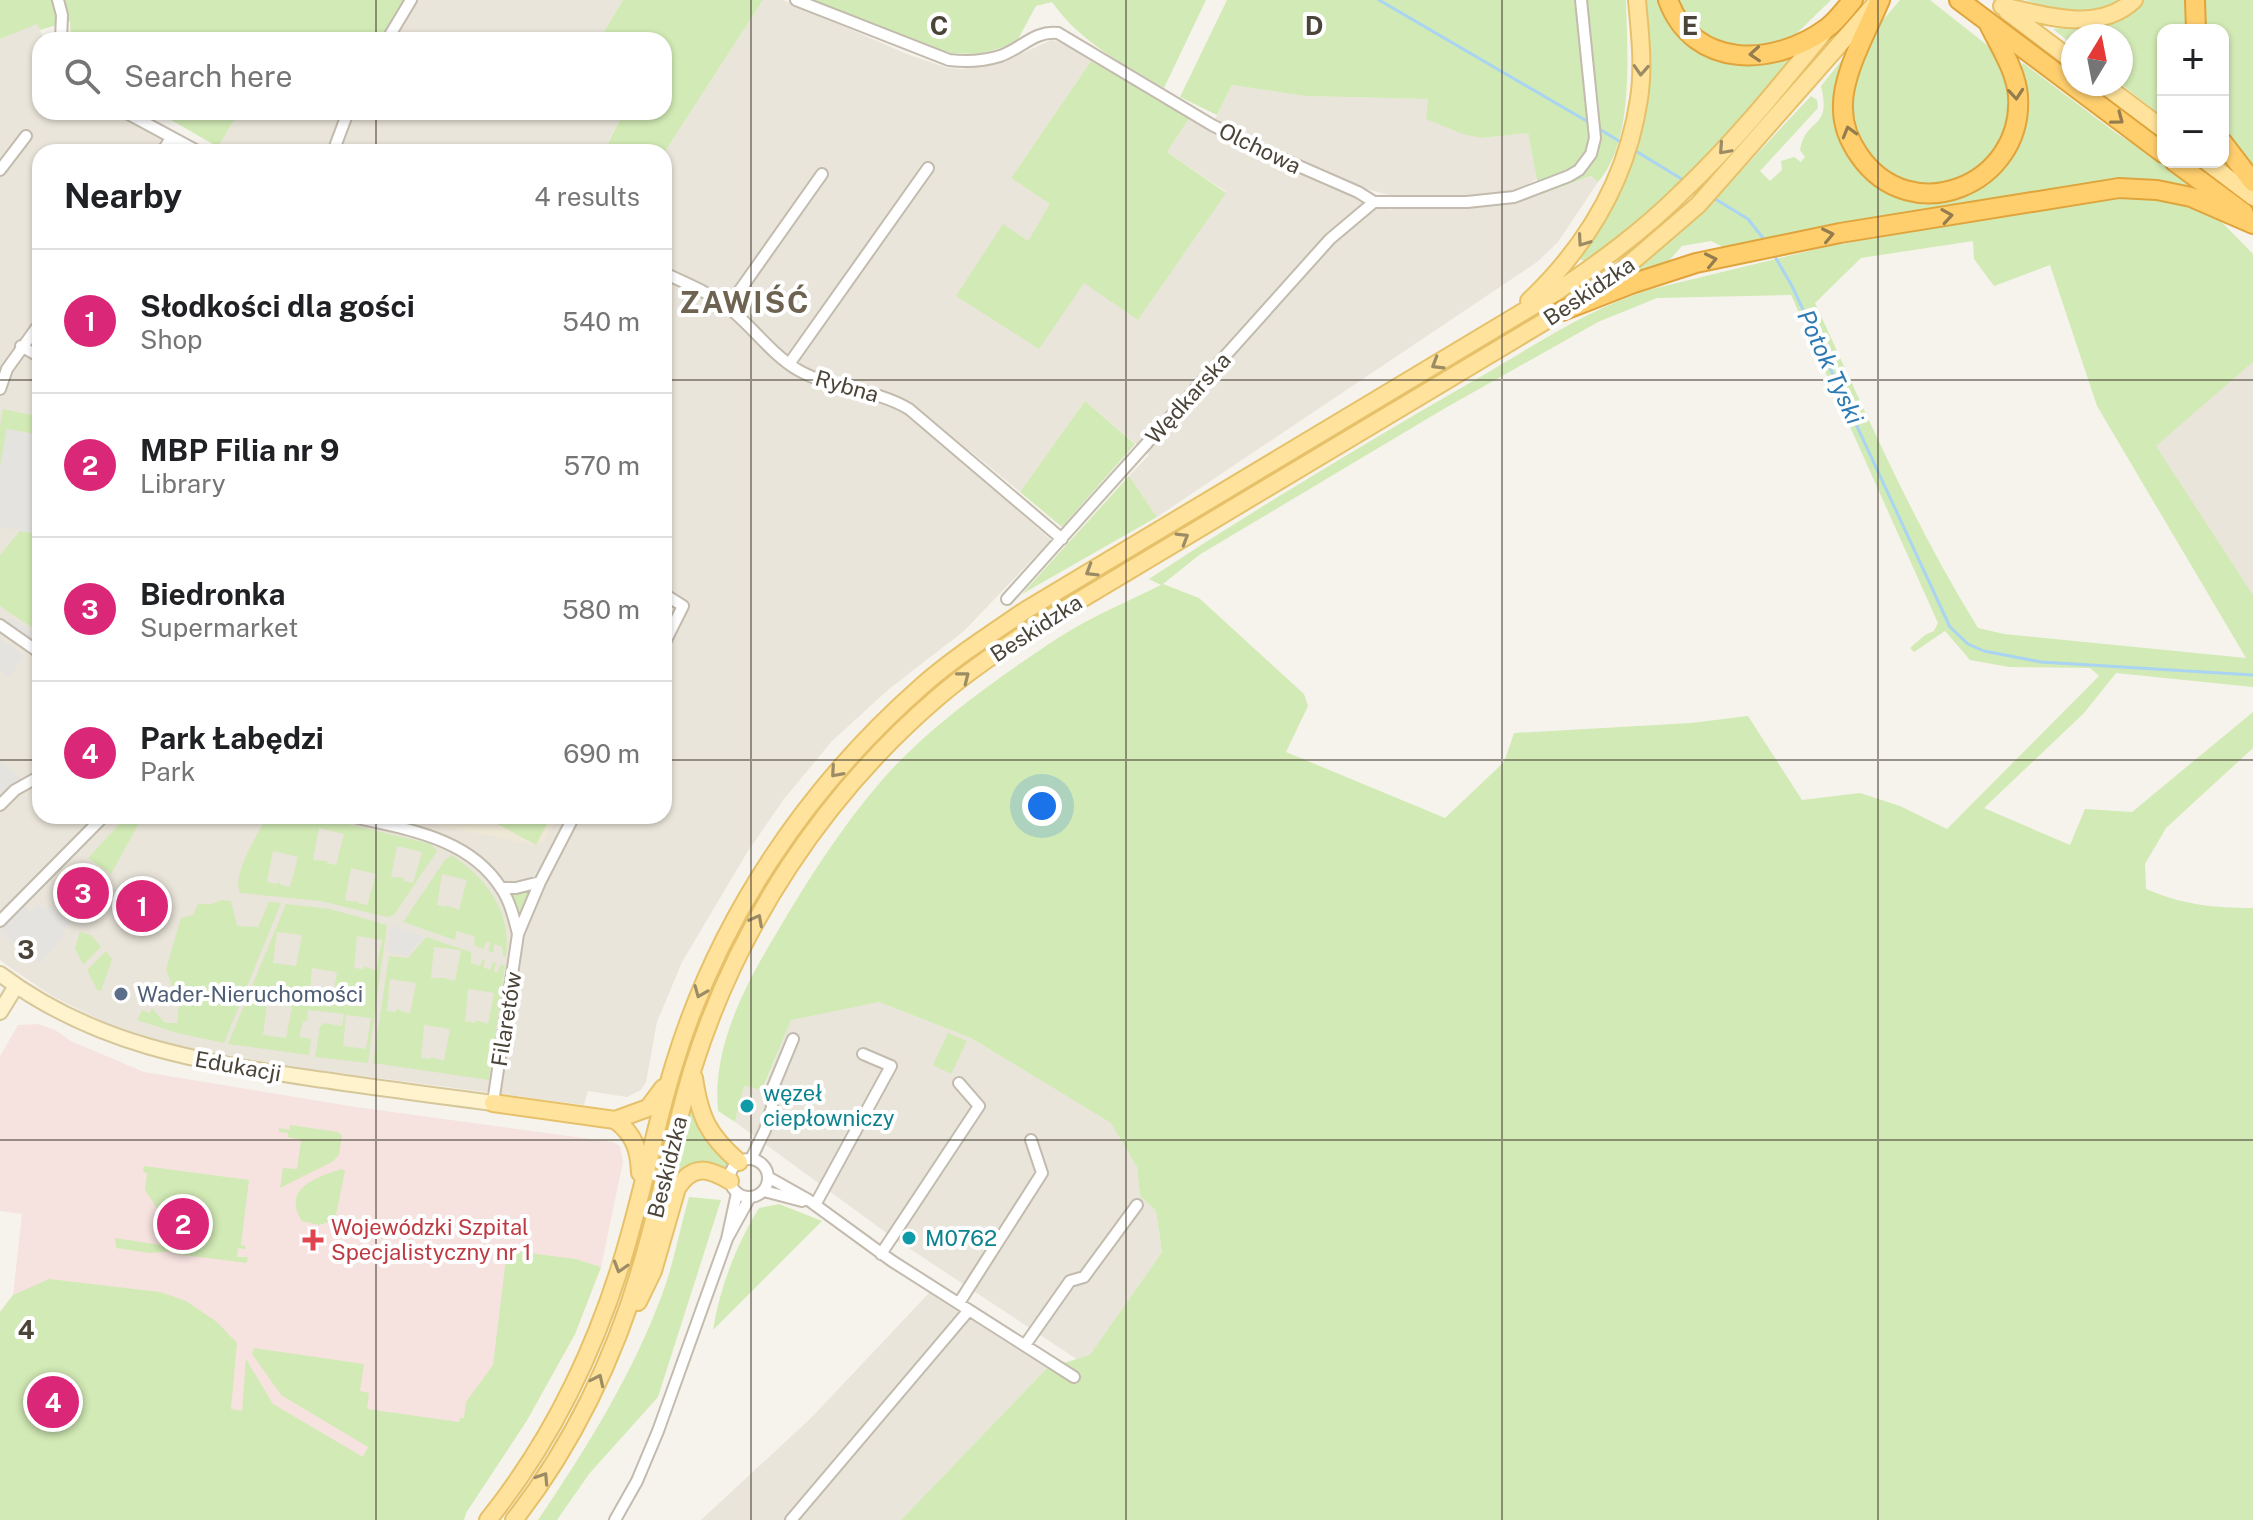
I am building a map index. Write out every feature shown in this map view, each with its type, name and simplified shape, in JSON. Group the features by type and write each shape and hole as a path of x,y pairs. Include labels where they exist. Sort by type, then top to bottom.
{"highway":[{"path":"1668,0 1681,27 1699,42 1720,52 1764,55 1828,28"},
{"name":"Beskidzka","path":"1828,28 1853,0"},
{"path":"1879,0 1846,81 1843,110 1851,143 1869,169 1887,183 1916,193 1964,189 1990,170 2011,140 2017,118 2018,95 2013,74 1988,22"},
{"path":"1959,0 2157,149"},
{"path":"2195,0 2196,24"},
{"path":"2229,151 2253,182"},
{"path":"2183,168 2253,222"},
{"path":"1562,311 1668,271 1754,251 1840,233 2119,188 2157,190 2191,197 2253,222"}],"main road":[{"path":"1504,324 1573,254 1592,228 1620,173 1640,97 1642,57 1637,0"},
{"name":"Beskidzka","path":"514,1520 575,1426 608,1360 646,1251 693,1069 722,991 741,950 791,864 855,780 938,697 1035,627 1562,311 1620,272 1698,205 1879,0"},
{"path":"1997,3 2047,16 2083,20 2101,17 2134,0"},
{"path":"1997,3 2061,52"},
{"name":"Beskidzka","path":"488,1520 550,1429 590,1352 622,1261 674,1064 703,984 723,942 774,853 839,768 924,684 1026,610 1504,324 1608,256 1703,172 1828,28"},
{"path":"2119,96 2157,124"},
{"path":"2215,168 2253,197"},
{"path":"493,1103 615,1120 648,1108 661,1092 674,1064"},
{"path":"693,1069 704,1123 711,1135 745,1160"},
{"path":"615,1120 634,1138 640,1153 641,1192"},
{"path":"624,1319 641,1296 653,1271 677,1188 684,1178 691,1172 712,1172 733,1187"}],"street":[{"path":"58,0 62,15 61,32"},
{"path":"392,32 411,0"},
{"name":"Olchowa","path":"796,0 949,60 975,61 1000,56 1032,37 1058,33 1212,125 1374,202 1467,202 1514,197 1579,170 1591,154 1595,138 1581,0"},
{"path":"139,120 183,144"},
{"path":"336,144 345,120"},
{"path":"0,170 26,136"},
{"path":"167,144 171,138"},
{"path":"789,364 928,168"},
{"path":"728,307 822,174"},
{"name":"Wędkarska","path":"1007,599 1330,239 1374,202"},
{"name":"Rybna","path":"672,277 728,307 789,364 809,376 882,395 909,409 1062,539"},
{"path":"0,389 7,369 32,333"},
{"path":"21,346 32,352"},
{"path":"672,599 683,606 672,629"},
{"path":"0,625 32,647"},
{"path":"0,805 15,790 32,780"},
{"path":"0,921 96,824"},
{"name":"Filaretów","path":"385,824 425,833 449,843 487,871 502,888 518,934"},
{"name":"Filaretów","path":"493,1103 518,934 570,824"},
{"path":"502,888 540,882"},
{"name":"Edukacji","path":"0,974 83,1023 126,1041 173,1055 230,1067 493,1103"},
{"path":"0,1012 16,986"},
{"path":"793,1039 771,1092 772,1107 765,1130 762,1164 768,1177 815,1205 881,1254 1074,1377"},
{"path":"815,1205 891,1066 863,1054"},
{"path":"881,1254 979,1106 959,1083"},
{"path":"727,1239 732,1170 745,1160 765,1130"},
{"path":"959,1303 1042,1173 1031,1140"},
{"path":"745,1160 762,1164"},
{"path":"764,1191 768,1177"},
{"path":"733,1187 750,1197"},
{"path":"615,1520 637,1481 658,1431 727,1239 750,1197 764,1191 815,1205"},
{"path":"1025,1345 1070,1281 1084,1277 1137,1205"},
{"path":"791,1520 969,1310"}],"shaded area":[{"path":"418,0 623,0 604,32 399,32"},
{"path":"763,0 783,0 907,54 948,68 962,69 1006,61 1051,40 1062,42 1091,61 1011,178 1051,204 1028,241 1138,320 1226,192 1167,152 1190,117 1222,138 1390,210 1399,207 1483,207 1540,195 1592,176 1598,182 1558,242 1537,262 1157,517 1129,476 1149,455 1085,401 1020,492 969,450 963,461 1051,540 964,631 889,689 832,741 784,799 748,851 682,962 657,1022 646,1082 641,1090 627,1097 588,1091 584,1105 309,1069 174,1047 128,1034 52,996 0,960 0,39 37,23 41,32 32,32 32,120 127,120 171,144 32,144 32,824 672,824 670,144"},
{"path":"1232,85 1305,96 1428,99 1482,138 1528,133 1537,179 1526,188 1476,198 1389,195 1359,187 1215,119"},
{"path":"234,120 620,120 608,142 612,144 220,144"},
{"path":"2253,362 2253,595 2155,446"},
{"path":"7,429 32,434 32,533 0,527 0,467"},
{"path":"10,617 32,632 32,643 5,624"},
{"path":"0,639 24,655 10,677 0,671"},
{"path":"0,760 21,778 0,798"},
{"path":"430,824 554,824 544,841 536,845"},
{"path":"38,904 45,910 50,905 70,923 63,930 66,934 39,964 0,931 23,905 30,912"},
{"path":"390,925 424,937 407,956 388,952"},
{"path":"879,1002 971,1038 1112,1123 1137,1167 1140,1196 1156,1211 1162,1252 1090,1356 1078,1360 892,1237 735,1122 744,1086 763,1090 791,1019"},
{"name":"Wojewódzki Szpital Specjalistyczny nr 1","path":"38,1024 144,1072 356,1107 613,1142 620,1146 623,1162 601,1267 575,1334 526,1422 322,1485 0,1312 13,1295 22,1214 0,1211 0,1056 18,1025"},
{"path":"929,1293 1047,1368 901,1520 701,1520 811,1418"}],"green space":[{"path":"0,0 407,0 388,32 71,32 70,21 40,30 37,24 0,39"},
{"path":"623,0 763,0 670,144 608,143 620,120 672,120 672,32 604,32"},
{"path":"809,0 1206,0 1164,88 1089,40 1052,2 1036,6 1018,39 1007,46 979,54 951,53 904,39"},
{"path":"1227,0 1626,0 1626,95 1618,144 1610,165 1598,182 1591,176 1540,195 1528,133 1482,138 1463,134 1426,119 1428,99 1305,96 1232,85 1217,115 1180,97"},
{"path":"1642,0 1663,0 1725,60 1797,51 1711,152 1633,228 1587,263 1578,258 1611,210 1630,162"},
{"path":"1674,0 1831,0 1792,38 1747,51 1712,44 1689,29"},
{"path":"1900,0 1930,0 1992,49 2008,75 2012,105 2005,138 1983,168 1954,184 1922,186 1889,177 1855,139 1848,108 1864,52 1881,22"},
{"path":"2026,0 2123,0 2112,7 2088,13 2062,11"},
{"path":"2143,0 2187,0 2188,24 2157,24 2157,112 2133,93 2133,24 2089,24 2121,13"},
{"path":"2206,0 2253,0 2253,168 2229,133 2229,24 2206,24"},
{"path":"1846,55 1849,58 1834,96 1837,122 1874,181 1960,195 1981,187 1997,171 2018,70 2023,63 2061,92 2061,96 2067,96 2157,159 2157,168 2171,168 2220,204 2150,185 1731,251 1711,241 1682,246 1666,264 1633,277 1627,275 1711,203 1811,96 1817,100 1818,108 1760,171 1770,181 1782,170 1781,161 1794,157 1801,162 1805,157 1800,150 1803,139 1823,110 1821,86"},
{"path":"1091,61 1190,117 1167,152 1226,193 1138,320 1084,283 1039,349 956,296 1003,224 1028,241 1050,204 1011,178"},
{"path":"171,120 234,120 220,144 213,144"},
{"path":"2118,193 2159,195 2210,210 2253,254 2253,362 2156,446 2253,595 2253,687 2116,673 2084,713 1984,808 2070,845 2085,809 2132,812 2253,712 2253,748 2166,828 2145,864 2146,889 2199,904 2253,908 2253,1520 901,1520 1047,1368 1090,1355 1162,1252 1156,1211 1140,1196 1137,1167 1111,1123 971,1038 879,1002 791,1020 762,1090 744,1086 735,1122 718,1111 720,1064 725,1041 742,997 826,854 883,779 943,722 1058,638 1161,585 1149,579 1310,477 1538,342 1605,307 1652,289 1834,245 1972,222 2050,203","holes":["1973,241 1974,259 1994,286 2050,265 2097,406 2246,658 2004,634 1978,628 1912,509 1815,303 1861,258","1791,295 1938,623 1934,631 1910,648 1914,652 1945,631 1970,660 2009,667 2090,668 2099,676 1947,829 1900,806 1860,793 1802,800 1748,716 1691,723 1514,733 1504,762 1445,818 1286,752 1308,706 1304,694 1199,598 1163,584 1199,555 1447,407 1598,322 1657,298"]},
{"path":"1085,401 1135,444 1062,527 1020,492"},
{"path":"3,409 32,415 32,434 7,429 0,467"},
{"path":"1129,476 1157,517 1022,594"},
{"path":"20,531 32,533 32,628 0,606 0,555"},
{"path":"120,824 139,824 111,874 88,858"},
{"path":"263,824 348,824 431,844 437,851 394,915 387,917 321,901 240,893 239,876","holes":["319,828 344,834 336,865 313,860","397,846 422,852 413,883 404,881 404,878 391,877","273,851 298,857 290,887 279,882 267,882","351,868 376,874 367,905 356,900 345,900"]},
{"path":"497,824 547,824 536,845"},
{"path":"452,855 465,864 494,898 505,925 506,956 503,956 502,947 494,944 494,953 488,951 490,943 487,941 483,949 475,946 474,936 456,931 455,940 403,922 445,860","holes":["442,874 467,880 459,910 437,905"]},
{"path":"531,890 518,921 508,893"},
{"path":"231,901 237,926 258,927 269,902 281,903 224,1043 137,1020 142,1010 150,1013 152,1008 165,1023 177,1023 179,1006 166,969 181,918 193,915 198,904"},
{"path":"286,904 330,909 387,925 368,1063 315,1057 320,1026 324,1023 342,1026 344,1014 308,1010 307,1021 303,1021 299,1037 311,1039 309,1055 228,1044","holes":["277,932 302,935 296,966 273,963","357,936 382,940 376,971 364,966 363,969 354,968","312,968 337,972 332,1003 309,1000","267,1004 292,1007 286,1038 263,1035","346,1015 371,1018 366,1049 343,1046"]},
{"path":"80,932 91,935 101,947 83,965 75,948"},
{"path":"426,937 471,952 471,963 480,966 483,959 483,967 490,970 493,962 496,963 494,971 497,973 501,964 505,966 489,1080 373,1063 389,956 408,958","holes":["434,947 461,950 455,981 431,978","390,979 416,983 410,1014 397,1009 396,1012 387,1011","468,989 494,993 488,1024 465,1021","424,1025 450,1029 444,1061 421,1058"]},
{"path":"106,951 112,959 101,991 97,990 87,970"},
{"path":"948,1033 967,1041 951,1074 933,1065"},
{"path":"690,1105 694,1105 732,1161 726,1172 671,1184"},
{"path":"290,1125 338,1132 342,1136 339,1155 332,1162 280,1188 283,1168 297,1169 301,1140 279,1132 279,1128 289,1130"},
{"path":"144,1166 249,1180 241,1245 246,1246 245,1249 238,1248 237,1257 248,1257 247,1263 175,1254 174,1251 150,1253 116,1248 115,1238 176,1245 177,1239 145,1190 147,1173 143,1172"},
{"path":"342,1169 345,1171 335,1220 319,1225 302,1221 297,1210 299,1192 313,1180"},
{"path":"689,1197 721,1200 658,1397 589,1474 557,1520 538,1520 591,1438 638,1352 667,1281"},
{"path":"779,1204 822,1221 713,1330 725,1282 743,1237 759,1208"},
{"path":"507,1250 575,1259 601,1267 575,1334 526,1422 464,1520 0,1520 0,1312 13,1295 49,1279 160,1292 186,1301 217,1322 237,1343 231,1409 242,1411 246,1359 273,1404 363,1457 368,1447 281,1395 252,1354 254,1348 364,1364 360,1391 369,1393 367,1409 459,1422 460,1418 464,1418 466,1402 493,1365"}],"waterway":[{"name":"Potok Tyski","path":"1379,0 1590,123"},
{"name":"Potok Tyski","path":"1596,127 1624,144"},
{"name":"Potok Tyski","path":"1634,150 1685,181"},
{"name":"Potok Tyski","path":"1712,197 1748,219 1767,243"},
{"name":"Potok Tyski","path":"1773,253 1792,286 1950,627 1968,644 1984,651 2041,662 2253,675"}],"place":[{"name":"Biedronka","path":"83,893"},
{"name":"Słodkości dla gości","path":"142,906"},
{"name":"Wader-Nieruchomości","path":"121,994"},
{"name":"węzeł ciepłowniczy","path":"747,1106"},
{"name":"MBP Filia nr 9","path":"183,1224"},
{"name":"M0762","path":"909,1238"},
{"name":"Wojewódzki Szpital Specjalistyczny nr 1","path":"313,1240"},
{"name":"Park Łabędzi","path":"53,1402"}],"district":[{"name":"ZAWIŚĆ","path":"745,303"}]}
